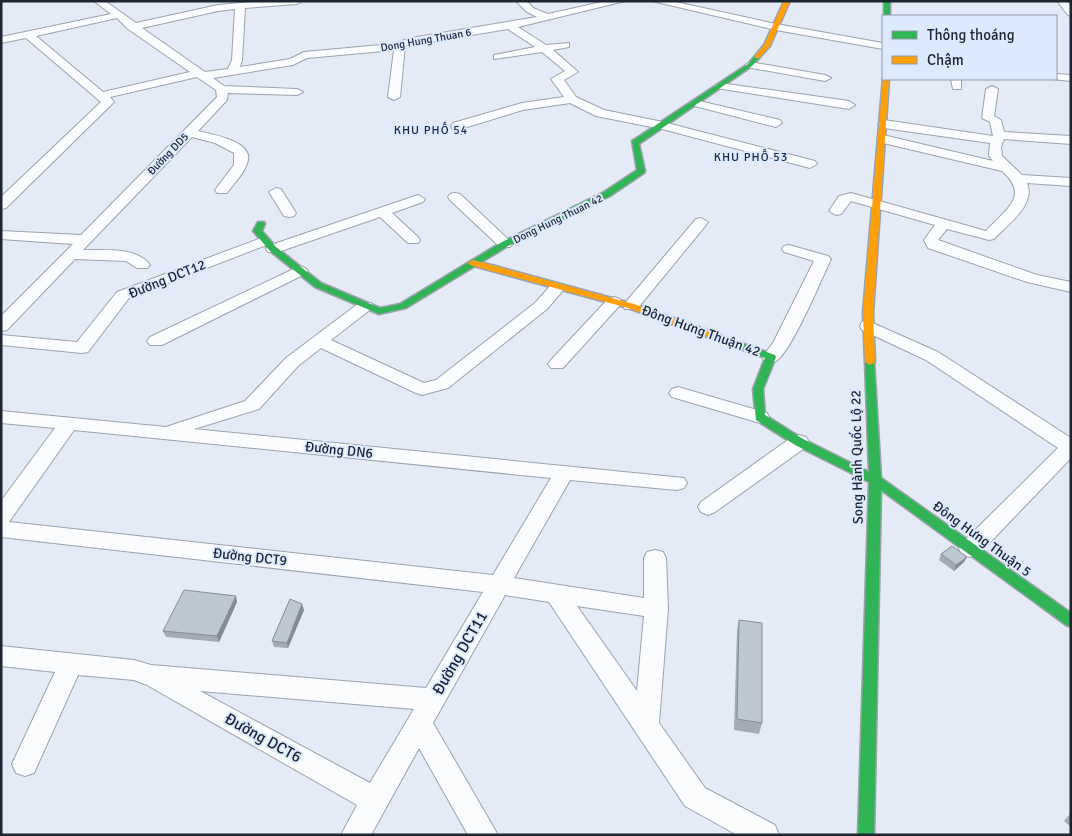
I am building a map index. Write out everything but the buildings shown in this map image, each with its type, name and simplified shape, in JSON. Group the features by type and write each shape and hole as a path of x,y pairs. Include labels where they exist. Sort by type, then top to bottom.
{"street":[{"path":"99,1 132,27 221,89 297,92"},
{"path":"206,1 218,8"},
{"path":"132,27 218,8 297,1"},
{"path":"521,1 530,10 548,18"},
{"name":"Dong Hung Thuan 6","path":"101,96 201,74 294,62 304,55 400,45 411,41 510,26 620,1"},
{"path":"657,1 776,27 882,46"},
{"name":"Dong Hung Thuan 42","path":"268,245 318,285 378,311 403,306 505,244 607,194 641,171 635,144 750,65 768,46 787,1"},
{"path":"887,1 887,15"},
{"path":"1062,1 1071,13"},
{"path":"233,71 237,60 240,6"},
{"path":"1,40 118,15"},
{"path":"510,26 545,49 573,72 557,79 572,99 600,113 663,126 810,164"},
{"path":"1,205 108,102 28,34"},
{"path":"394,97 394,78 399,61 400,45"},
{"path":"498,57 566,45"},
{"path":"750,65 826,78"},
{"path":"1057,77 1071,78"},
{"name":"Song Hành Quốc Lộ 22","path":"866,835 875,480 868,326 886,80"},
{"path":"720,86 849,105"},
{"name":"Đường DD5","path":"1,326 223,98 221,89"},
{"path":"992,89 988,118 996,120 998,137 996,156 1002,167"},
{"path":"459,131 457,126 519,107 572,99"},
{"path":"695,104 776,123"},
{"path":"884,124 998,137 1071,140"},
{"path":"189,133 212,137 235,146 240,151 242,157 238,168 222,190"},
{"path":"836,212 847,198 878,203 989,236 1022,201 1024,186 1020,179 1002,167 883,139"},
{"path":"1020,179 1071,182"},
{"path":"276,192 289,213"},
{"path":"455,197 505,244"},
{"path":"261,224 257,230 268,245 382,212 418,199"},
{"path":"382,212 413,240"},
{"path":"632,306 701,222"},
{"path":"944,223 931,240 934,245 1033,279 1071,287"},
{"path":"1,235 84,240"},
{"name":"Đường DCT12","path":"1,340 82,348 123,295 268,245"},
{"path":"771,357 782,345 823,259 789,249"},
{"path":"71,254 130,257 142,266"},
{"name":"Đông Hưng Thuận 42","path":"473,264 557,288 632,306 771,357 758,389 760,417"},
{"path":"156,341 300,271"},
{"path":"319,341 422,389 442,384 541,306 557,288"},
{"path":"556,364 614,302"},
{"path":"166,432 252,405 292,362 365,306"},
{"path":"868,326 932,356 1070,447 970,549"},
{"path":"678,393 760,417 799,442 875,480"},
{"name":"Đường DN6","path":"1,417 676,483"},
{"path":"1,516 69,423"},
{"path":"708,506 799,442"},
{"name":"Đường DCT11","path":"355,835 564,472"},
{"name":"Đông Hưng Thuận 5","path":"875,480 1071,621"},
{"name":"Đường DCT9","path":"1,529 499,585"},
{"path":"646,726 656,610 655,558"},
{"path":"499,585 656,610"},
{"path":"556,594 695,797 765,835"},
{"path":"1,656 134,670 151,676 432,700"},
{"path":"25,764 71,664"},
{"name":"Đường DCT6","path":"151,676 375,800"},
{"path":"419,723 484,835"}],"traffic: fast":[{"path":"887,1 887,15"},
{"path":"261,224 257,231 273,249 318,285 379,311 403,306 505,244 607,194 641,171 635,143 750,65 757,57"},
{"path":"717,337 771,357 758,389 760,417 799,442 875,480 1071,621"},
{"path":"866,835 875,480 870,362"}],"traffic: slow":[{"path":"757,57 767,46 787,1"},
{"path":"870,362 868,313 886,80"},
{"path":"473,263 631,306 717,337"}],"district":[{"name":"KHU PHỐ 54","path":"431,130"},
{"name":"KHU PHỐ 53","path":"751,157"}]}
